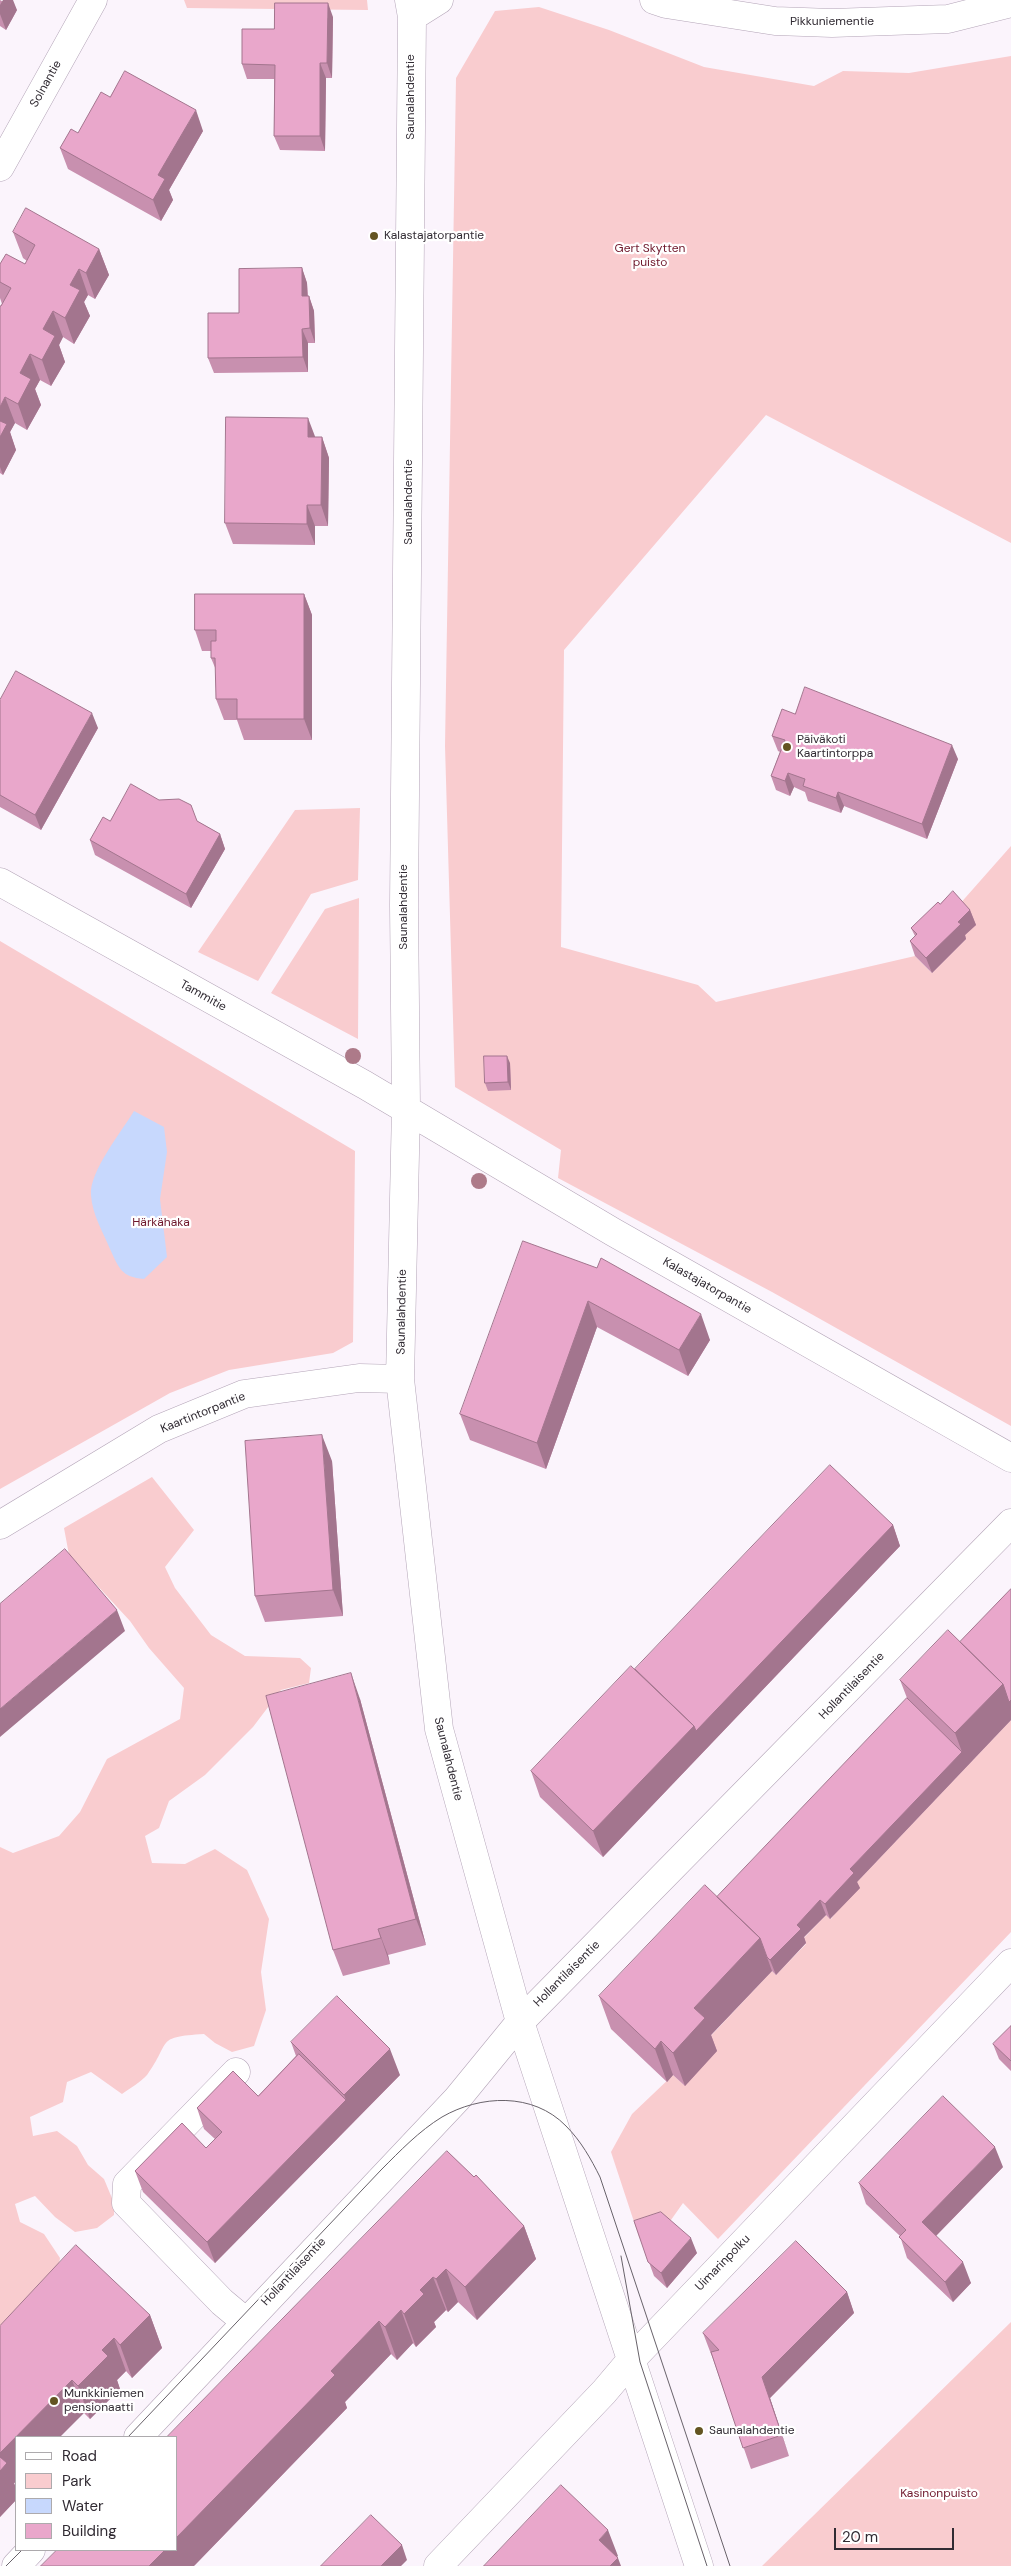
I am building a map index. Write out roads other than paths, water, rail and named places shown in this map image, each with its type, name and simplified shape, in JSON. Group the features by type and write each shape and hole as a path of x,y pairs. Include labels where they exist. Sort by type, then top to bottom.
{"street":[{"name":"Solnantie","path":"0,167 92,0"},
{"name":"Saunalahdentie","path":"439,0 411,8 404,905 406,1108 400,1379 438,1729 520,2022 699,2566"},
{"name":"Pikkuniementie","path":"654,0 666,4 775,22 832,23 948,19 1011,3"},
{"name":"Tammitie","path":"0,882 406,1108"},
{"name":"Kalastajatorpantie","path":"406,1108 622,1237 1011,1458"},
{"name":"Kaartintorpantie","path":"0,1525 159,1429 244,1394 359,1378 400,1379"},
{"name":"Hollantilaisentie","path":"139,2436 457,2099 520,2022 1011,1523"},
{"name":"Uimarinpolku","path":"438,2566 604,2392 631,2360 1011,1963"},
{"path":"236,2072 127,2184 124,2194 126,2203 222,2302 246,2322"},
{"path":"16,2566 30,2551"}],"water":[{"path":"134,1111 164,1127 167,1152 160,1199 167,1257 144,1279 126,1274 119,1266 96,1216 91,1195 95,1175"}],"tram line":[{"path":"129,2436 381,2170 418,2135 442,2117 473,2104 506,2100 522,2102 538,2107 553,2115 566,2126 585,2150 600,2177 730,2566"},
{"path":"621,2256 640,2362 707,2566"},
{"path":"6,2566 21,2551"}],"place":[{"name":"Kalastajatorpantie","path":"374,236"},
{"name":"Päiväkoti Kaartintorppa","path":"787,747"},
{"name":"Munkkiniemen pensionaatti","path":"54,2401"},
{"name":"Saunalahdentie","path":"699,2431"}],"park label":[{"name":"Gert Skytten puisto","path":"650,256"},
{"name":"Härkähaka","path":"161,1223"},
{"name":"Kasinonpuisto","path":"939,2494"}]}
